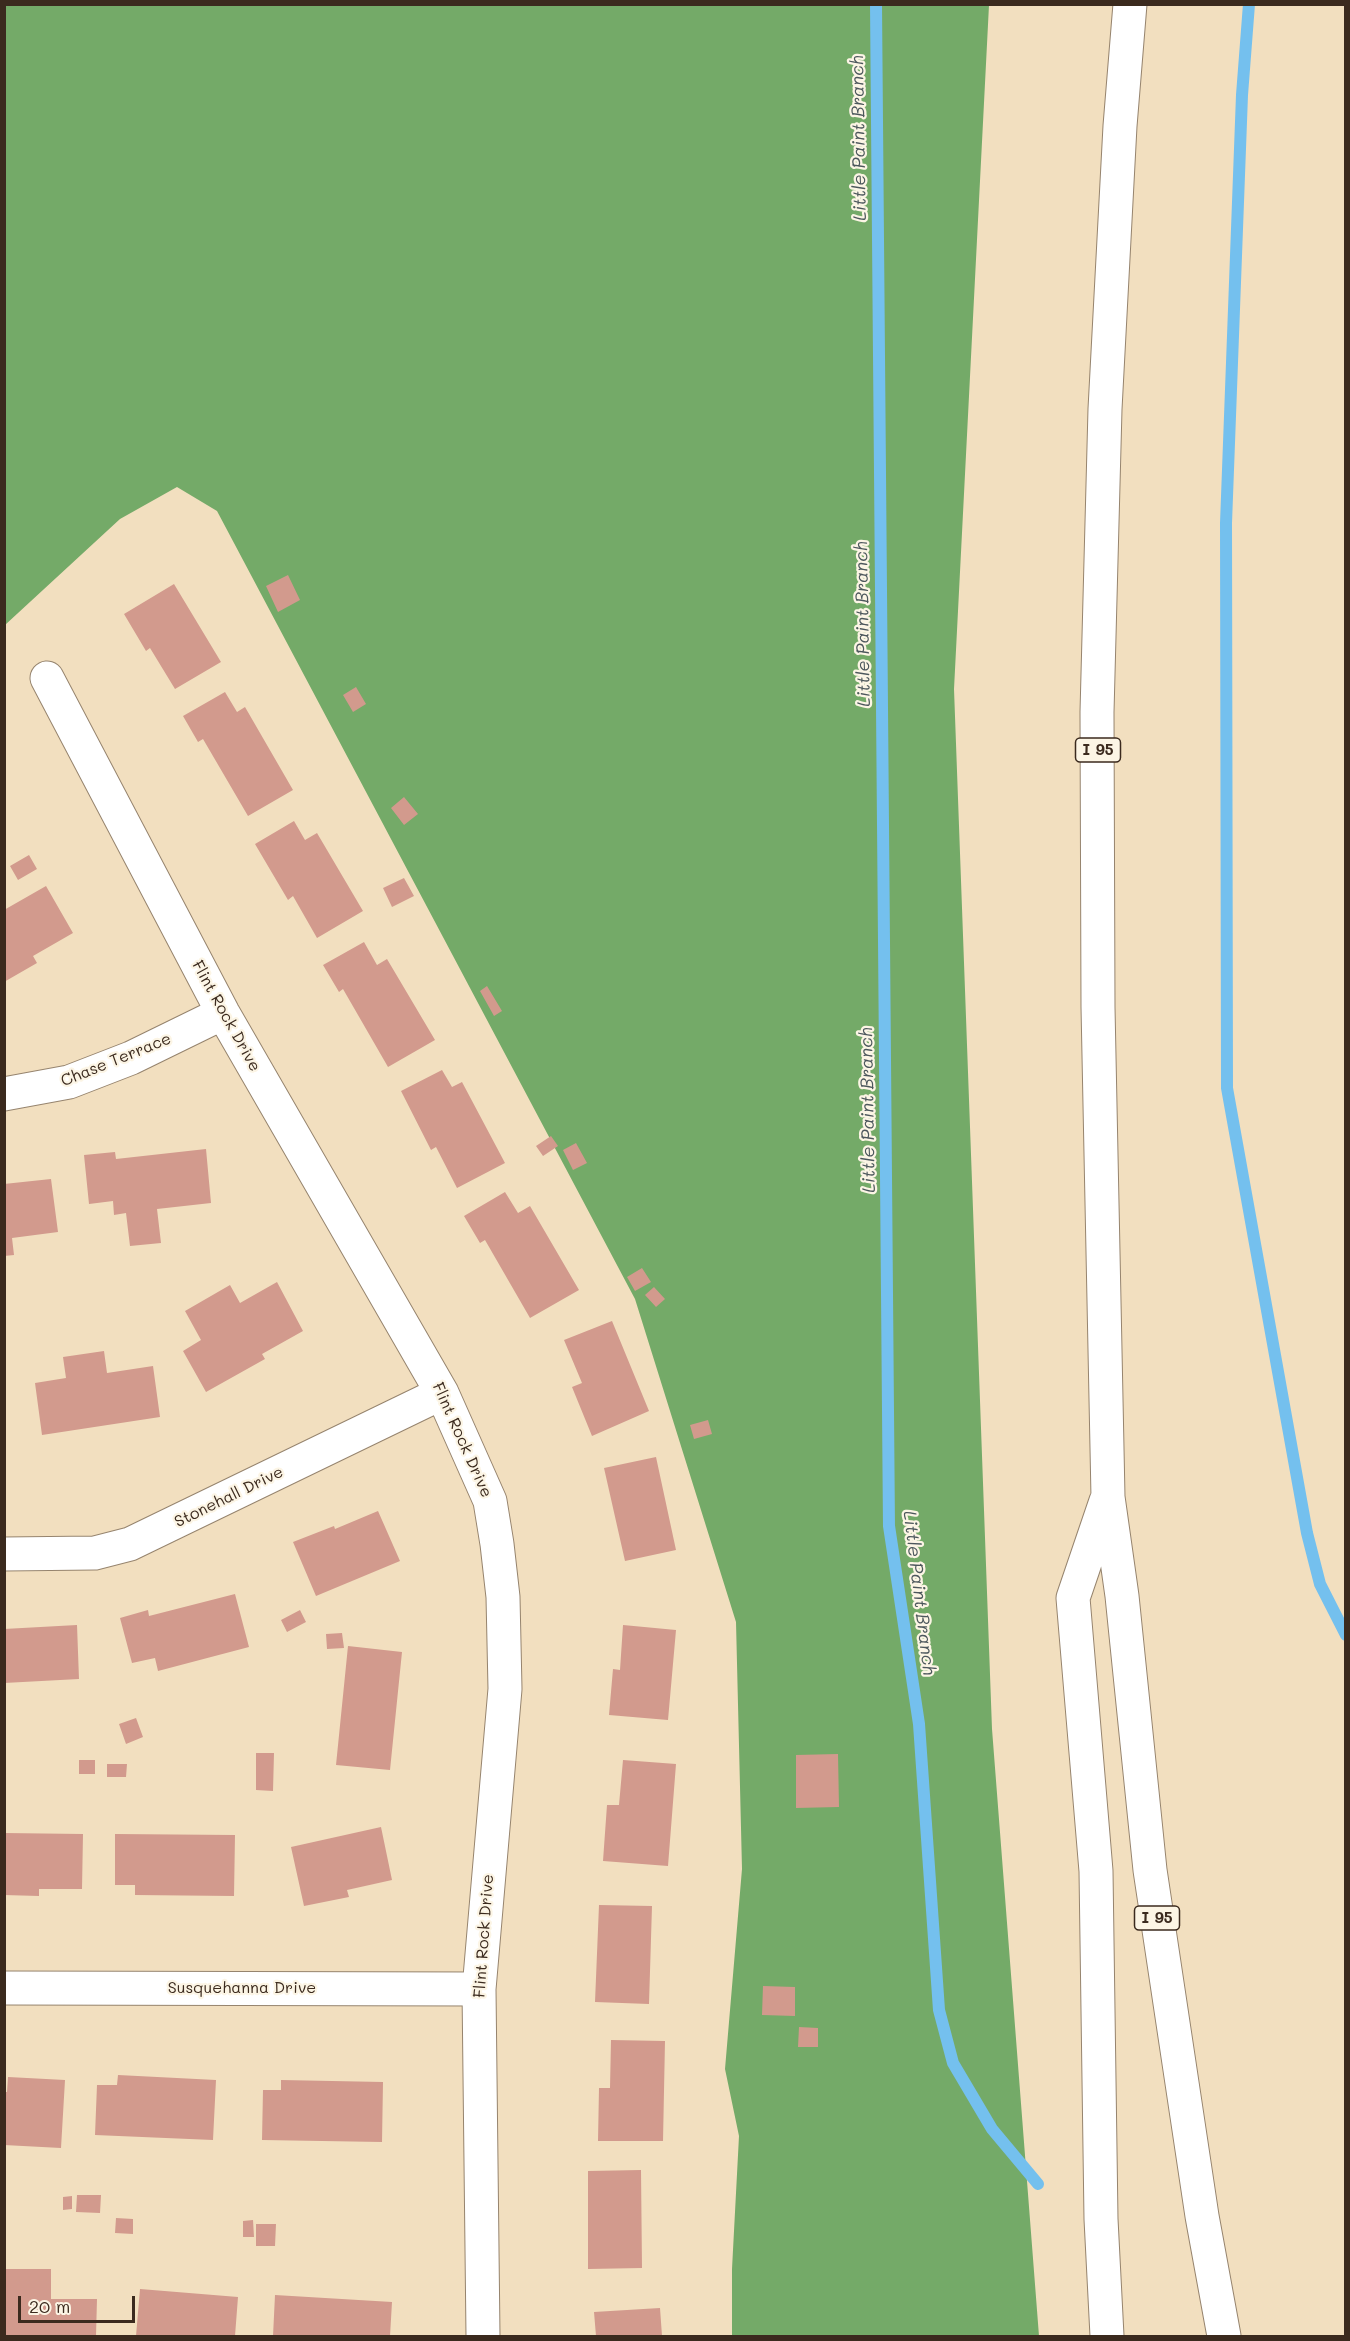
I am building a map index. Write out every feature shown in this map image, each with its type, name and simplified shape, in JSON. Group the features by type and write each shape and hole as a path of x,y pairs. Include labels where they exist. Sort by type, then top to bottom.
{"main road":[{"name":"I 95","path":"1130,4 1120,126 1105,409 1097,712 1099,1019 1108,1497 1122,1596 1150,1870 1202,2216 1224,2337"},
{"name":"Flint Rock Drive","path":"47,678 223,1013 442,1394 490,1501 503,1597 505,1689 479,1989 483,2337"},
{"name":"Chase Terrace","path":"4,1094 69,1082 132,1058 223,1013"},
{"name":"Stonehall Drive","path":"4,1554 95,1553 130,1544 442,1394"},
{"path":"1107,2337 1101,2219 1096,1871 1073,1598 1108,1497"},
{"name":"Susquehanna Drive","path":"4,1988 479,1989"}],"green space":[{"path":"5,5 989,5 954,689 992,1729 1039,2336 732,2336 732,2269 739,2136 725,2069 742,1869 736,1622 635,1299 217,511 177,487 120,519 5,625"}],"building":[{"path":"288,575 300,600 278,612 266,586"},
{"path":"174,584 221,662 175,689 150,648 146,651 124,614"},
{"path":"356,687 366,704 353,712 343,695"},
{"path":"225,692 237,712 245,707 293,790 248,816 203,739 198,742 183,716"},
{"path":"404,797 418,814 404,825 391,808"},
{"path":"294,821 305,840 317,833 363,911 317,938 293,896 288,900 255,844"},
{"path":"29,855 37,869 18,880 10,866"},
{"path":"404,878 414,896 392,907 383,888"},
{"path":"46,886 73,933 33,956 37,963 4,982 4,910"},
{"path":"364,942 377,965 387,959 435,1040 388,1067 343,989 339,992 323,965"},
{"path":"487,986 502,1011 494,1016 480,991"},
{"path":"442,1070 452,1087 462,1082 505,1163 457,1188 436,1147 431,1150 401,1091"},
{"path":"551,1136 558,1146 543,1156 536,1146"},
{"path":"576,1143 587,1163 573,1170 563,1150"},
{"path":"206,1149 211,1203 157,1209 161,1243 130,1246 126,1213 114,1215 113,1201 89,1204 84,1155 115,1152 116,1159"},
{"path":"51,1179 58,1232 12,1238 14,1255 4,1256 4,1184"},
{"path":"505,1192 518,1213 530,1206 579,1290 530,1318 485,1240 480,1243 464,1216"},
{"path":"642,1268 651,1282 635,1291 627,1277"},
{"path":"277,1282 303,1331 262,1354 265,1359 206,1392 183,1351 201,1340 185,1311 230,1285 240,1303"},
{"path":"654,1287 665,1299 656,1307 645,1295"},
{"path":"612,1321 649,1411 592,1436 572,1387 582,1383 564,1340"},
{"path":"104,1351 107,1373 153,1366 160,1417 42,1435 35,1383 66,1378 63,1357"},
{"path":"708,1420 712,1434 694,1439 690,1425"},
{"path":"656,1457 676,1550 625,1561 604,1468"},
{"path":"378,1511 400,1561 316,1596 293,1542 334,1526 335,1529"},
{"path":"235,1594 249,1647 158,1671 155,1658 132,1663 120,1618 148,1610 149,1616"},
{"path":"300,1610 306,1622 287,1632 281,1620"},
{"path":"77,1625 79,1679 4,1683 4,1629"},
{"path":"623,1625 676,1630 668,1720 609,1715 613,1669 620,1670"},
{"path":"342,1633 344,1648 327,1649 326,1634"},
{"path":"348,1646 402,1652 390,1770 336,1765"},
{"path":"136,1718 143,1737 126,1744 119,1724"},
{"path":"256,1753 274,1753 273,1791 256,1790"},
{"path":"838,1754 839,1807 796,1808 796,1755"},
{"path":"79,1760 95,1760 95,1774 79,1774"},
{"path":"623,1760 676,1764 668,1866 603,1861 607,1805 619,1805"},
{"path":"107,1764 127,1764 126,1777 107,1777"},
{"path":"381,1827 392,1880 347,1890 349,1897 304,1906 291,1847"},
{"path":"4,1833 83,1834 82,1889 39,1889 39,1896 4,1895"},
{"path":"115,1834 235,1835 234,1896 135,1895 135,1885 115,1885"},
{"path":"599,1905 652,1906 649,2004 595,2002"},
{"path":"763,1986 795,1987 795,2016 762,2015"},
{"path":"799,2027 818,2028 818,2047 798,2047"},
{"path":"611,2040 665,2041 663,2141 598,2141 599,2088 610,2088"},
{"path":"118,2075 216,2080 213,2140 95,2135 97,2085 117,2085"},
{"path":"8,2077 65,2080 61,2148 4,2145 4,2092 7,2092"},
{"path":"281,2080 383,2082 382,2142 262,2140 263,2090 281,2090"},
{"path":"641,2170 642,2268 588,2269 588,2171"},
{"path":"77,2195 101,2195 100,2213 76,2212"},
{"path":"72,2196 72,2209 63,2210 63,2197"},
{"path":"116,2218 133,2219 133,2234 115,2233"},
{"path":"253,2220 254,2237 243,2237 243,2221"},
{"path":"256,2224 276,2224 275,2246 256,2246"},
{"path":"4,2269 51,2269 51,2299 97,2299 96,2336 4,2336"},
{"path":"140,2289 238,2297 235,2336 136,2336"},
{"path":"275,2295 392,2302 390,2336 273,2336"},
{"path":"660,2308 662,2336 596,2336 594,2312"}],"waterway":[{"name":"Little Paint Branch","path":"876,4 889,1526 919,1724 939,2010 953,2063 992,2129 1038,2184"},
{"path":"1249,4 1242,95 1226,523 1227,1088 1307,1533 1320,1584 1346,1635"}]}
